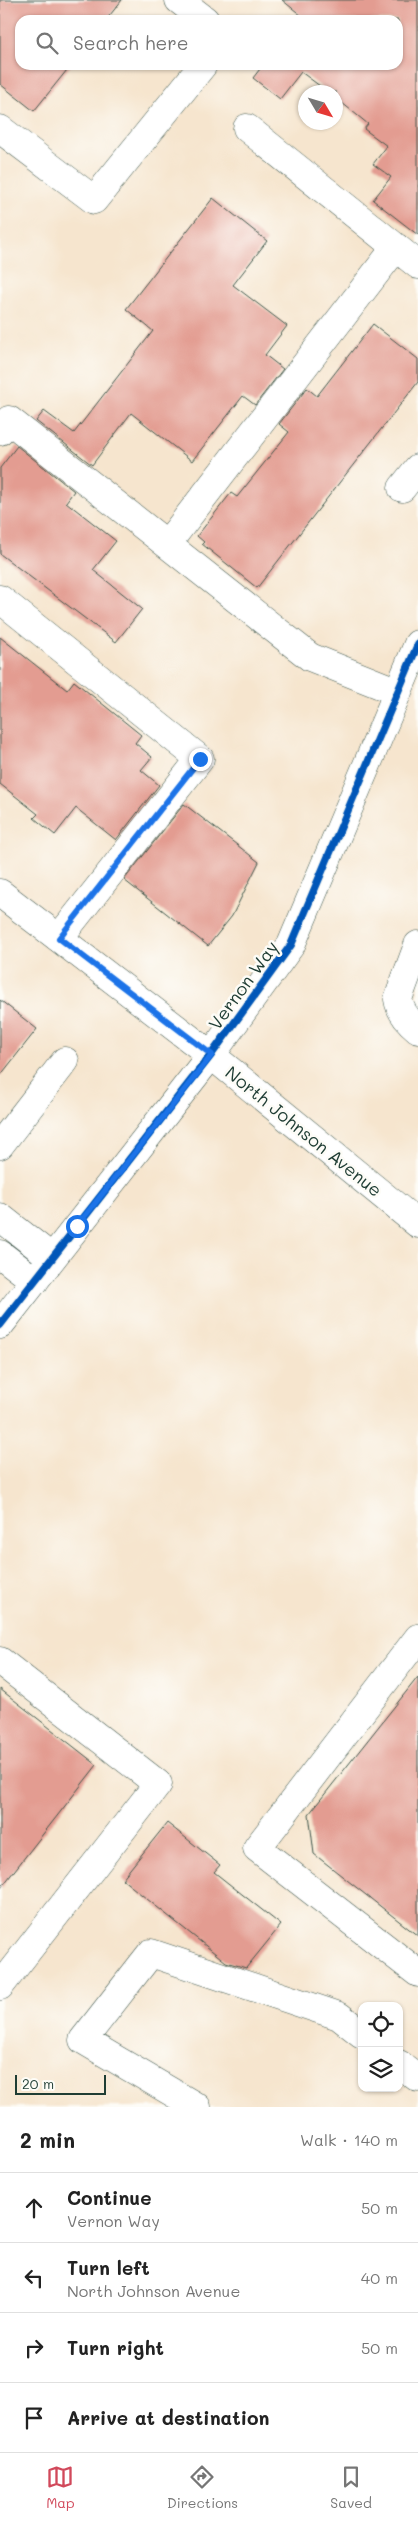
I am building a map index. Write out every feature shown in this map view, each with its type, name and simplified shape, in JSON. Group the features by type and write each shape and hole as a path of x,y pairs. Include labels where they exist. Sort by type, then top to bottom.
{"street":[{"path":"179,0 199,15"},
{"path":"0,129 94,200 199,70"},
{"path":"247,128 418,265"},
{"path":"167,544 396,247"},
{"path":"0,432 9,420 310,658 398,692"},
{"path":"0,599 200,759 59,938"},
{"name":"Vernon Way","path":"0,1325 212,1055 291,944 418,644"},
{"name":"North Johnson Avenue","path":"0,893 212,1055 418,1224"},
{"path":"418,945 398,999 399,1008 418,1029"},
{"path":"0,1144 65,1061"},
{"path":"0,1216 52,1258"},
{"path":"0,1254 34,1281"},
{"path":"418,1638 257,1848 418,1973"},
{"path":"0,1662 158,1784 0,1986"},
{"path":"197,2107 83,2040 151,1953 339,2016 358,2031"},
{"path":"403,2067 418,2078"}],"building":[{"path":"0,0 122,0 110,15 15,15 15,70 67,70 34,111 0,84"},
{"path":"282,0 418,0 418,235 373,200 391,177 373,164 387,146 364,129 368,124 343,104 343,85 319,85 301,72 280,99 253,78 259,70 403,70 403,15 301,15"},
{"path":"213,198 267,241 233,285 287,326 265,355 283,369 255,405 243,396 192,461 131,413 92,465 36,421 44,411 74,433 153,331 126,309"},
{"path":"373,324 418,359 418,382 257,588 202,544 204,542 197,536 231,493 237,497 289,432 279,424 307,388 317,396"},
{"path":"17,446 74,491 66,502 116,541 93,570 142,609 116,642 0,554 0,468"},
{"path":"0,637 67,690 74,681 141,735 135,743 152,757 141,770 159,785 116,840 76,808 55,835 34,818 38,814 0,784"},
{"path":"184,804 259,862 232,916 208,946 124,880"},
{"path":"0,1000 37,1029 0,1076"},
{"path":"418,1677 418,1936 314,1854 309,1814"},
{"path":"0,1689 97,1765 0,1889"},
{"path":"167,1823 220,1865 214,1872 281,1925 246,1968 226,1962 122,1879"}],"cycle path":[{"path":"0,1325 211,1055 291,945 418,644"}],"route":[{"path":"77,1226 212,1055 59,938 200,759"}]}
